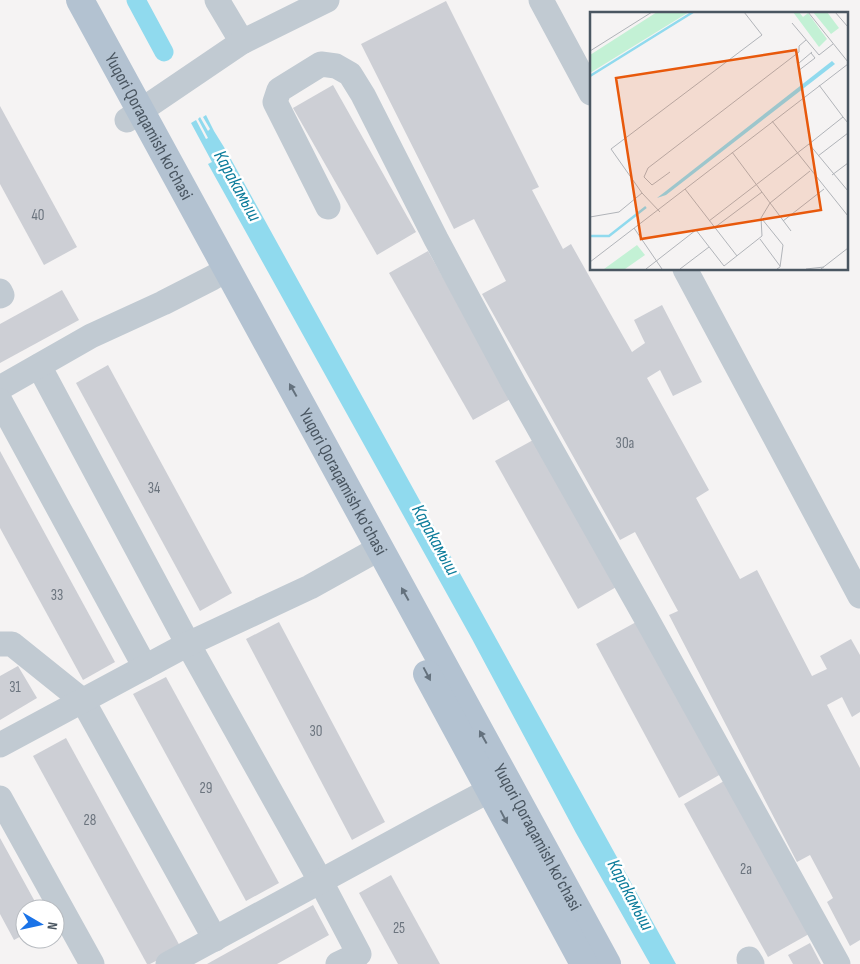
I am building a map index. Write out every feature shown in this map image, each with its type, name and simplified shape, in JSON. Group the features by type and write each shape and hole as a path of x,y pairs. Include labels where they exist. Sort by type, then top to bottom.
{"main road":[{"name":"Yuqori Qoraqamish ko'chasi","path":"62,0 134,115"},
{"name":"Yuqori Qoraqamish ko'chasi","path":"80,0 134,115 498,786 584,964"},
{"name":"Yuqori Qoraqamish ko'chasi","path":"498,786 607,964"}],"lane":[{"path":"217,0 242,42"},
{"path":"134,115 242,42 327,0"},
{"path":"542,0 590,91"},
{"path":"328,207 275,102 279,90 321,64 336,66 350,74 364,95 436,239 514,384 838,964"},
{"path":"686,270 860,596"},
{"path":"0,388 91,336 163,303 220,273"},
{"path":"0,291 2,295 0,296"},
{"path":"40,366 188,644 321,882 354,961"},
{"path":"0,401 145,667"},
{"path":"0,745 188,644 310,588 372,553"},
{"path":"4,646 83,701 215,939"},
{"path":"168,964 498,786"},
{"path":"0,798 92,964"}],"water":[{"path":"206,115 676,964 650,964 576,833 472,639 208,164 212,162 191,123 196,120 206,139 208,138 198,119 200,117 208,131 210,129 203,117"}],"building":[{"path":"446,1 539,187 532,190 563,249 571,244 632,352 645,343 634,320 662,305 702,382 673,396 660,370 647,378 709,490 696,498 740,579 757,570 812,676 827,669 820,656 851,639 860,655 860,712 852,717 842,697 827,705 860,768 860,940 850,946 827,902 833,898 810,855 797,862 669,615 678,611 635,532 620,540 482,294 506,281 474,219 454,229 361,44"},
{"path":"333,85 416,232 377,255 293,108"},
{"path":"0,106 77,247 44,265 0,184"},
{"path":"428,251 512,398 473,420 389,273"},
{"path":"62,290 79,320 0,363 0,324"},
{"path":"108,365 232,593 200,611 76,383"},
{"path":"535,439 618,586 578,609 495,461"},
{"path":"0,451 115,662 83,680 0,528"},
{"path":"638,621 721,774 679,798 596,644"},
{"path":"279,622 385,822 352,840 246,639"},
{"path":"18,666 37,698 0,720 0,676"},
{"path":"166,677 279,883 246,901 133,694"},
{"path":"66,738 181,948 150,964 147,964 33,756"},
{"path":"724,781 809,934 768,957 684,804"},
{"path":"0,838 34,899 15,899 14,940 0,914"},
{"path":"391,875 440,964 398,964 359,893"},
{"path":"313,905 329,935 277,964 207,964"},
{"path":"810,943 821,964 793,964 788,955"}],"waterway":[{"name":"Каракамыш","path":"136,0 164,52"}]}
